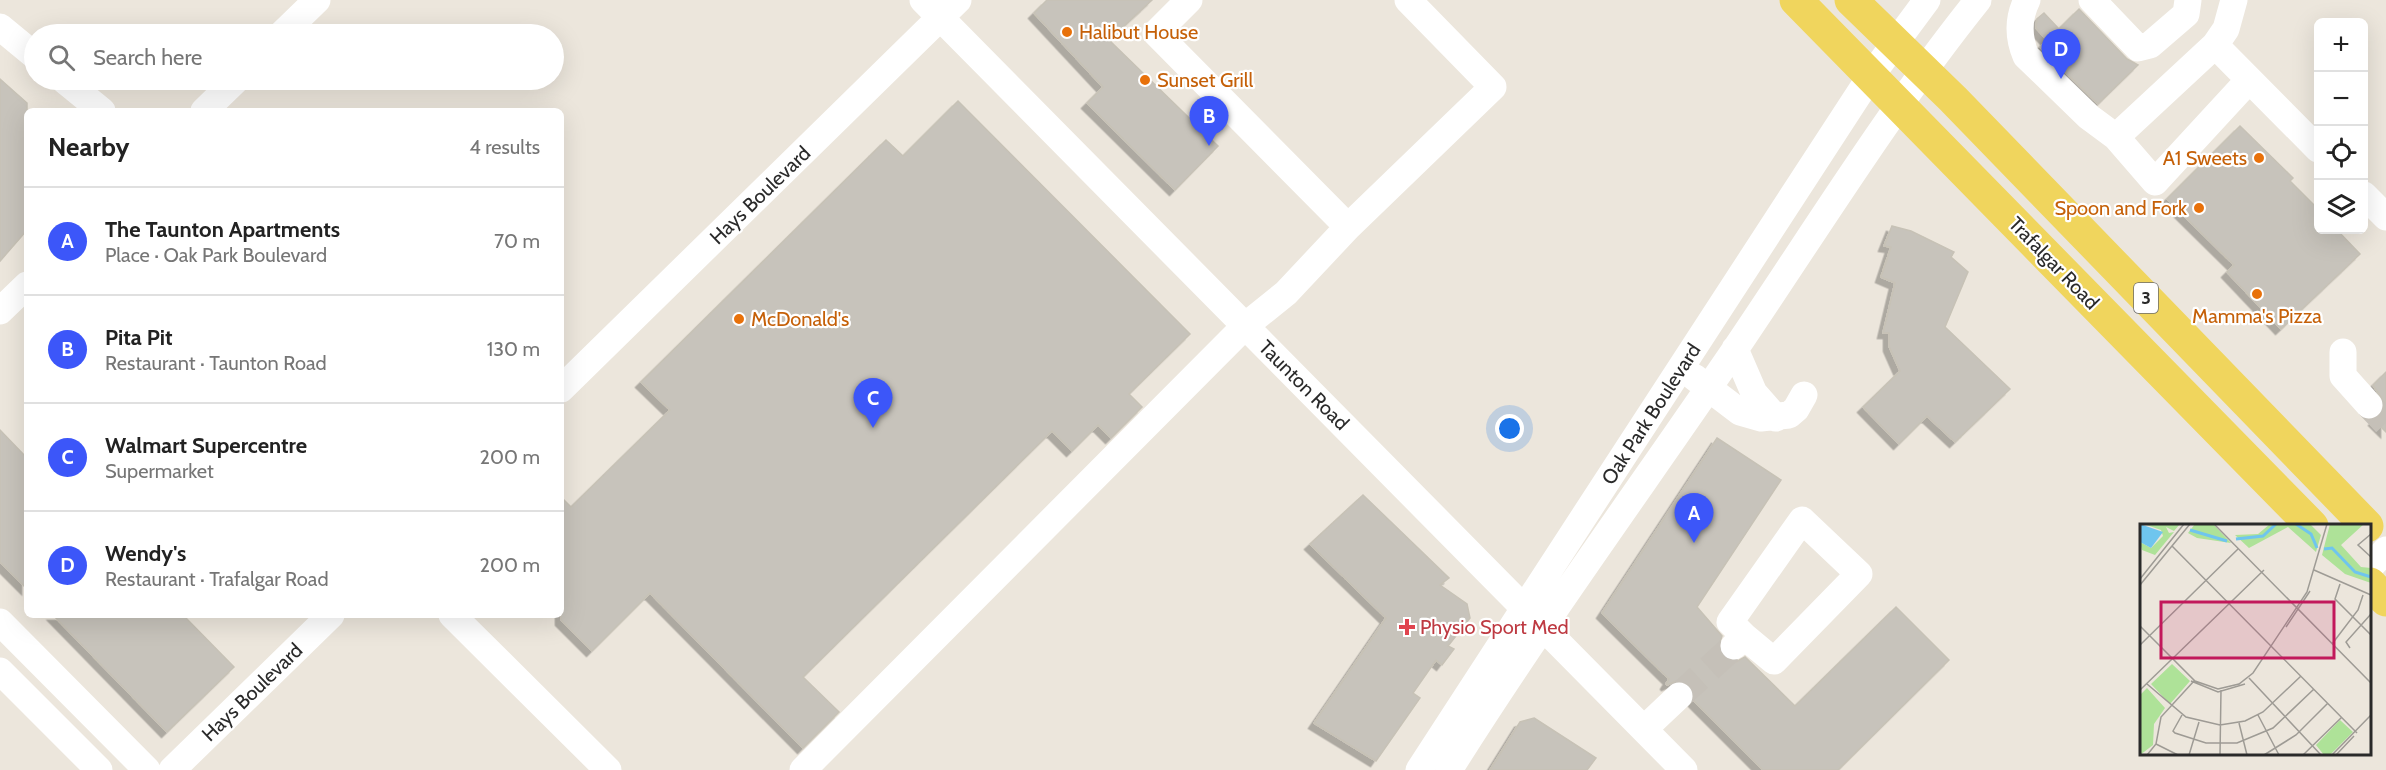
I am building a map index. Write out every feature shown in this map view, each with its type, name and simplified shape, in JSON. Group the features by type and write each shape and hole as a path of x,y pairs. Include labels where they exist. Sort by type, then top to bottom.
{"main road":[{"name":"Trafalgar Road","path":"1796,0 1883,60 1912,89 2311,524"},
{"name":"Trafalgar Road","path":"1851,0 1883,60"},
{"name":"Trafalgar Road","path":"1912,89 1953,99 2365,524"},
{"name":"Trafalgar Road","path":"2371,530 2386,545"},
{"path":"2371,585 2386,600"}],"street":[{"path":"292,24 317,0"},
{"path":"1189,0 1156,33 1348,227"},
{"path":"803,770 1245,326 1286,293 1348,227 1493,87 1408,0"},
{"name":"Oak Park Boulevard","path":"1419,770 1450,726 1524,608 1883,60 1927,0"},
{"name":"Oak Park Boulevard","path":"1449,770 1543,627 1912,89 1978,0"},
{"path":"2027,0 2020,15 2021,43 2026,56 2089,117 2116,137 2155,182 2249,80"},
{"path":"2092,0 2138,48 2150,45 2186,14 2188,0"},
{"path":"2116,137 2215,45 2226,29 2234,0"},
{"name":"Taunton Road","path":"941,6 1245,326 1684,770"},
{"name":"Hays Boulevard","path":"564,386 941,6"},
{"path":"0,27 24,47"},
{"path":"2215,45 2314,144"},
{"path":"76,90 98,108"},
{"path":"207,108 226,90"},
{"path":"2368,199 2386,217"},
{"path":"0,311 24,288"},
{"path":"1735,349 1754,393 1776,418"},
{"path":"2343,352 2343,376 2369,405"},
{"path":"1682,368 1740,412 1761,418 1788,415 1796,409 1804,395"},
{"path":"1802,520 1859,574 1774,661 1740,641 1730,622 1802,520"},
{"path":"2371,566 2386,550"},
{"name":"Hays Boulevard","path":"172,770 328,618"},
{"path":"455,618 609,770"},
{"path":"0,622 147,770"},
{"path":"0,671 99,770"},
{"path":"1644,729 1679,696"}],"building":[{"path":"1047,0 1152,0 1109,40 1218,146 1175,190 1087,103 1103,87 1034,13"},
{"path":"2079,9 2127,59 2138,65 2098,104 2040,47 2047,40 2036,28 2037,19 2044,13 2059,29"},
{"path":"0,79 27,103 27,108 24,108 24,233 0,261"},
{"path":"958,101 1190,334 1129,394 1142,407 1111,438 1098,425 1072,451 1052,431 803,677 839,712 803,748 650,593 592,651 561,620 564,618 564,500 571,507 670,410 641,382 886,140 903,156"},
{"path":"2240,126 2293,178 2290,181 2314,205 2314,234 2341,234 2360,254 2281,329 2227,272 2234,265 2167,199"},
{"path":"1892,226 1911,231 1954,252 1951,257 1968,272 1945,327 2010,389 1955,442 1927,416 1899,444 1863,407 1900,371 1889,346 1889,333 1883,333 1895,283 1881,277 1891,247 1884,246"},
{"path":"2386,372 2386,432 2374,420 2384,410 2384,402 2373,385"},
{"path":"0,430 24,455 24,586 0,562"},
{"path":"1717,438 1781,480 1697,607 1722,636 1718,648 1722,656 1729,661 1736,662 1745,657 1795,706 1896,607 1949,660 1838,770 1763,770 1694,701 1694,693 1690,685 1684,681 1676,681 1667,685 1669,679 1602,613"},
{"path":"1363,495 1449,578 1440,585 1467,604 1470,618 1448,646 1454,649 1442,665 1436,660 1413,693 1420,698 1376,761 1314,723 1386,618 1310,544"},
{"path":"56,618 186,618 234,667 167,732"},
{"path":"1534,718 1596,758 1587,770 1490,770 1520,722"}],"tunnel":[{"path":"2369,405 2386,423"},
{"path":"1679,696 1734,646"}],"place":[{"name":"Halibut House","path":"1067,32"},
{"name":"Wendy's","path":"2061,79"},
{"name":"Sunset Grill","path":"1145,80"},
{"name":"Pita Pit","path":"1209,146"},
{"name":"A1 Sweets","path":"2259,158"},
{"name":"Spoon and Fork","path":"2199,208"},
{"name":"Mamma's Pizza","path":"2257,294"},
{"name":"McDonald's","path":"739,319"},
{"name":"Walmart Supercentre","path":"873,428"},
{"name":"The Taunton Apartments","path":"1694,543"},
{"name":"Physio Sport Med","path":"1407,627"}]}
